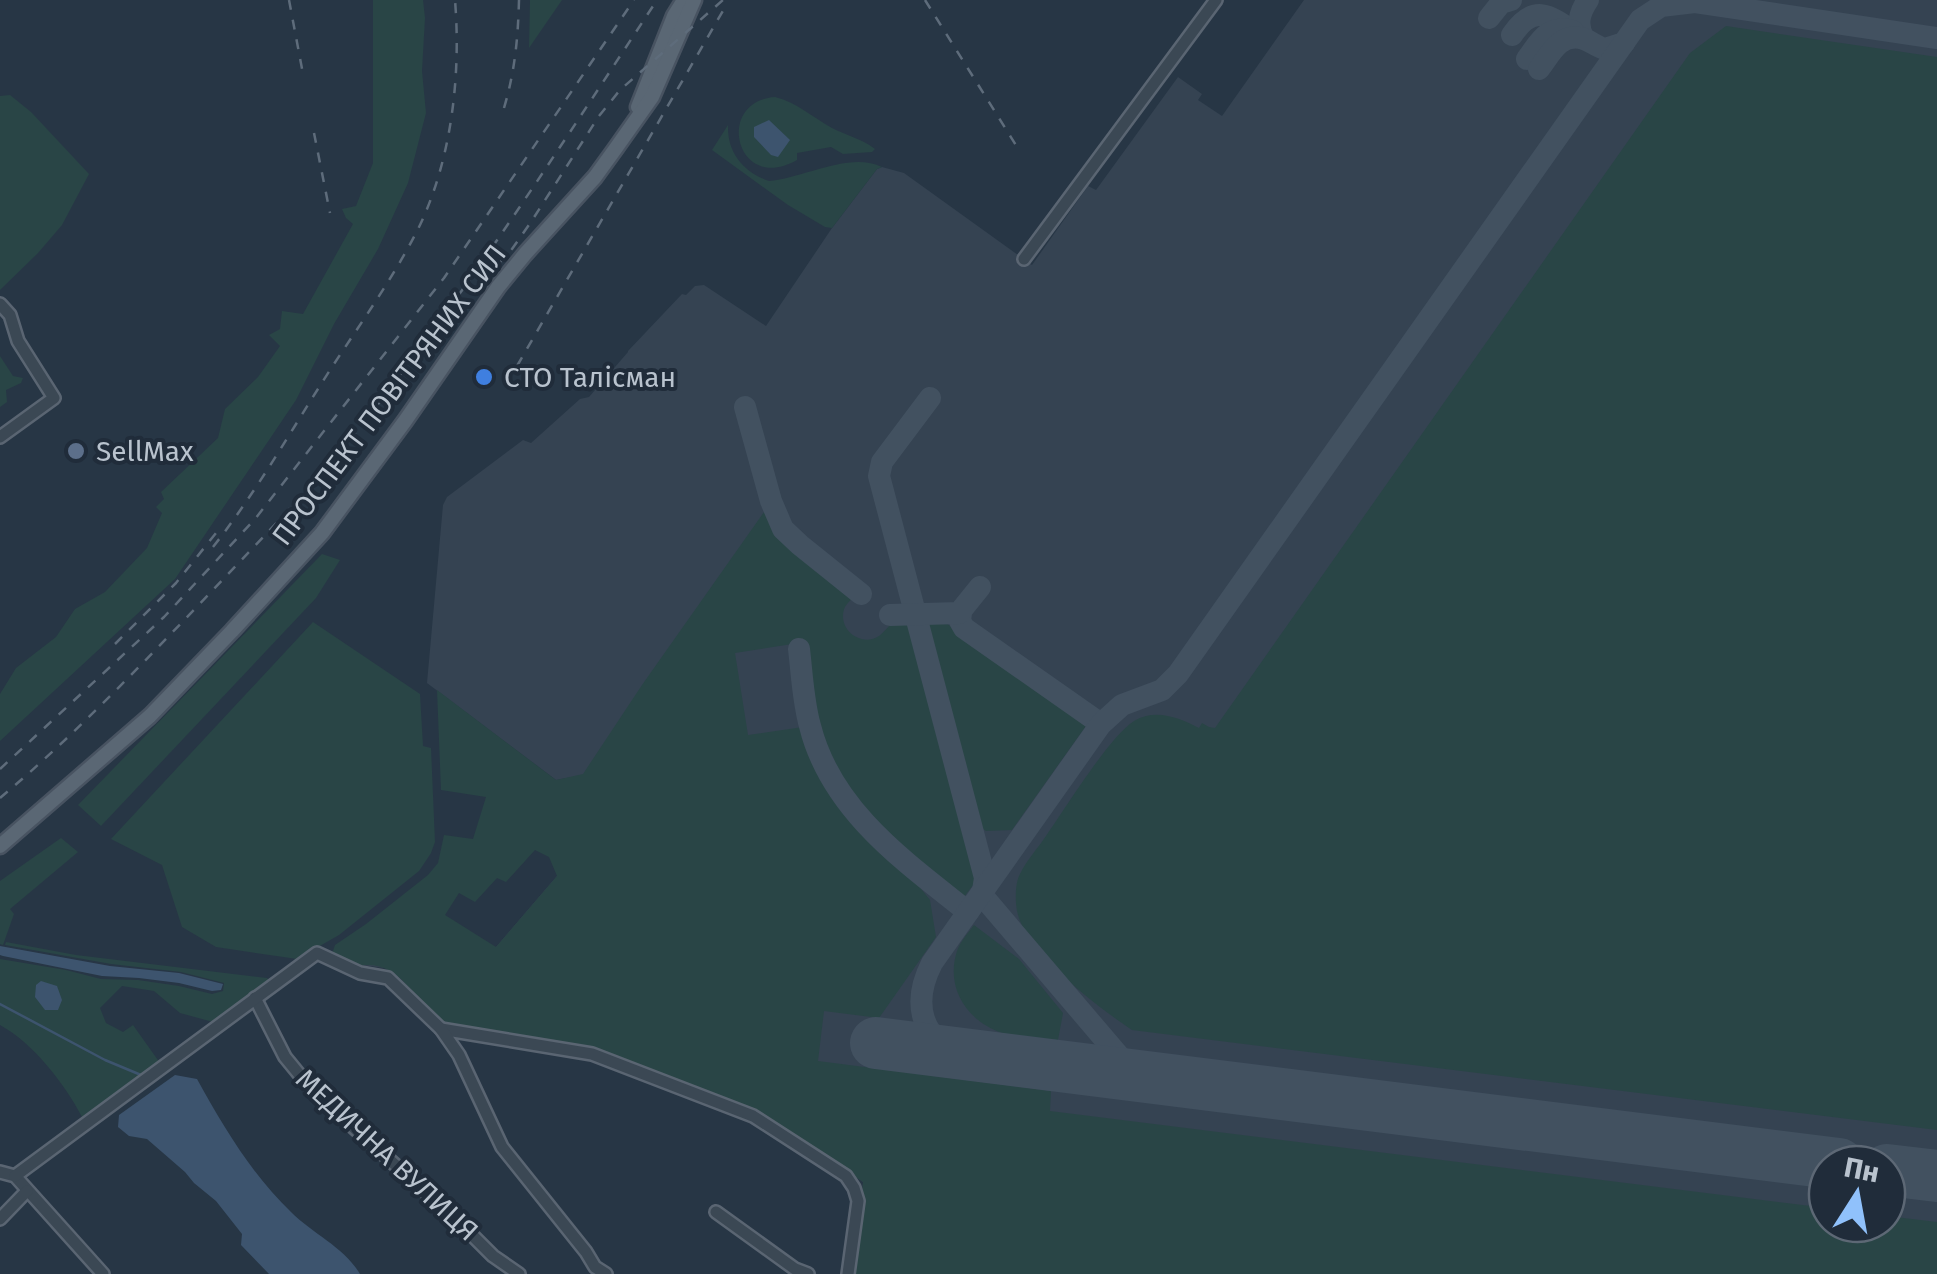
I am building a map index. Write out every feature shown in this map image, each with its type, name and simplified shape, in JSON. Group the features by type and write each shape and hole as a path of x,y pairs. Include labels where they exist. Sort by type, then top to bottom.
{"main road":[{"name":"ПРОСПЕКТ ПОВІТРЯНИХ СИЛ","path":"630,126 684,0"},
{"name":"ПРОСПЕКТ ПОВІТРЯНИХ СИЛ","path":"0,846 150,716 322,533 498,288 594,178 652,97 694,0"}],"street":[{"path":"1024,260 1216,0"},
{"path":"0,304 10,315 18,341 54,398 0,437"},
{"path":"15,1176 317,953 360,973 388,978 441,1029 592,1054 754,1116 846,1176 854,1188 858,1200 848,1274"},
{"name":"МЕДИЧНА ВУЛИЦЯ","path":"255,998 285,1058 312,1090 493,1256 519,1274"},
{"path":"441,1029 459,1055 502,1147 586,1252 596,1272"},
{"path":"0,1172 15,1176 103,1274"},
{"path":"0,1220 27,1190"},
{"path":"716,1212 795,1269 808,1274"},
{"name":"МЕДИЧНА ВУЛИЦЯ","path":"493,1256 501,1274"}],"shaded area":[{"path":"1304,0 1937,0 1937,1274 855,1274 863,1182 761,1113 595,1049 455,1027 432,1016 395,971 362,965 490,954 557,876 583,775 556,780 427,683 443,505 447,497 523,440 531,443 580,399 589,397 682,294 695,286 704,285 766,326 877,169 904,173 1032,265 1088,186 1096,190 1178,77 1202,94 1198,100 1222,116"},
{"path":"769,120 790,140 778,157 754,137 754,127"},
{"path":"0,946 110,966 179,973 223,984 221,990 212,991 179,983 102,976 3,956"},
{"path":"41,981 57,986 62,1000 58,1010 45,1010 35,997 36,985"},
{"path":"175,1075 197,1079 228,1132 277,1198 346,1256 360,1274 269,1274 241,1245 242,1234 216,1201 147,1139 129,1136 118,1127 119,1115"}],"green space":[{"path":"373,0 423,0 425,18 422,71 426,113 408,183 378,249 296,400 175,579 0,741 0,694 16,668 56,637 75,609 105,592 147,548 162,513 156,507 164,499 161,492 218,438 225,409 258,377 280,346 269,335 280,329 282,311 303,314 353,224 342,209 356,206 373,163"},
{"path":"530,0 562,0 529,48"},
{"path":"1726,26 1937,57 1937,1130 1132,1030 1065,978 1034,944 1016,907 1016,887 1023,869 1100,757 1134,721 1159,715 1199,728 1202,723 1215,728 1690,53"},
{"path":"10,95 89,174 62,225 0,290 0,96"},
{"path":"775,97 875,149 843,154 831,147 797,153 797,160 776,168 759,165 747,157 740,143 739,128 744,113 756,102"},
{"path":"728,125 730,144 738,160 769,181 856,162 882,167 832,228 825,227 712,150"},
{"path":"0,356 13,376 23,378 6,390 7,402 0,407"},
{"path":"769,505 780,532 856,596 843,612 850,633 861,639 873,639 891,624 908,622 976,881 964,897 892,839 854,797 825,744 815,712 805,642 735,653 748,735 803,727 817,765 848,815 930,900 936,937 879,1018 824,1011 818,1061 1051,1091 1050,1111 1807,1206 1807,1244 1907,1244 1907,1218 1937,1222 1937,1274 855,1274 863,1182 761,1113 595,1049 442,1024 394,973 383,967 353,967 332,954 335,945 428,875 438,863 444,835 473,839 486,797 441,790 437,690 556,780 583,774","holes":["535,850 549,857 557,876 496,947 445,915 459,893 475,902 497,878 506,882"]},
{"path":"322,554 340,560 316,598 101,826 78,805"},
{"path":"926,621 943,621 1088,723 1012,830 986,831 979,826"},
{"path":"313,622 420,694 423,746 431,748 435,842 419,871 339,935 297,959 216,947 182,927 162,865 111,839"},
{"path":"61,838 78,852 10,909 14,914 3,945 0,944 0,881"},
{"path":"974,925 1019,959 1063,1013 1058,1040 1002,1033 969,1012 957,990 954,965 958,948"},
{"path":"6,942 76,955 267,978 271,983 213,1022 180,1013 154,991 122,986 100,1008 106,1023 123,1032 133,1025 160,1063 82,1117 47,1065 0,1025 0,959 101,979 138,980 212,994 223,991 224,983 181,972 5,945"}],"waterway":[{"path":"0,1004 141,1075"}],"taxiway":[{"path":"1489,18 1501,3 1511,0"},
{"path":"1584,39 1580,19 1588,0"},
{"path":"966,1054 938,1040 924,1019 922,992 932,963 1101,724 1122,705 1162,690 1178,674 1640,20 1661,6 1695,2 1937,38"},
{"path":"1512,35 1527,19 1541,15 1574,32"},
{"path":"1527,59 1551,32 1573,31"},
{"path":"1539,69 1566,39 1583,39 1605,49 1624,43"},
{"path":"930,398 882,462 879,476 985,878 983,891"},
{"path":"745,407 771,501 783,529 861,594"},
{"path":"890,615 959,613 980,587"},
{"path":"961,613 964,628 1101,724"},
{"path":"799,649 810,726 835,783 852,808 895,853 968,912"},
{"path":"981,894 1136,1076"}],"runway":[{"path":"876,1043 1807,1160"},
{"path":"1907,1172 1937,1176"}],"railway":[{"path":"289,0 303,74"},
{"path":"213,547 386,285 420,225 440,172 452,115 457,57 455,0"},
{"path":"504,108 515,54 519,0"},
{"path":"0,769 164,617 255,519 444,278 634,0"},
{"path":"0,798 134,672 350,440 481,264 657,0"},
{"path":"484,279 512,249 620,90 723,0"},
{"path":"925,0 1019,150"},
{"path":"517,366 724,9"},
{"path":"314,133 330,213"},
{"path":"115,644 176,583 216,533"}],"place":[{"name":"СТО Талісман","path":"484,377"},
{"name":"SellMax","path":"76,451"}]}
